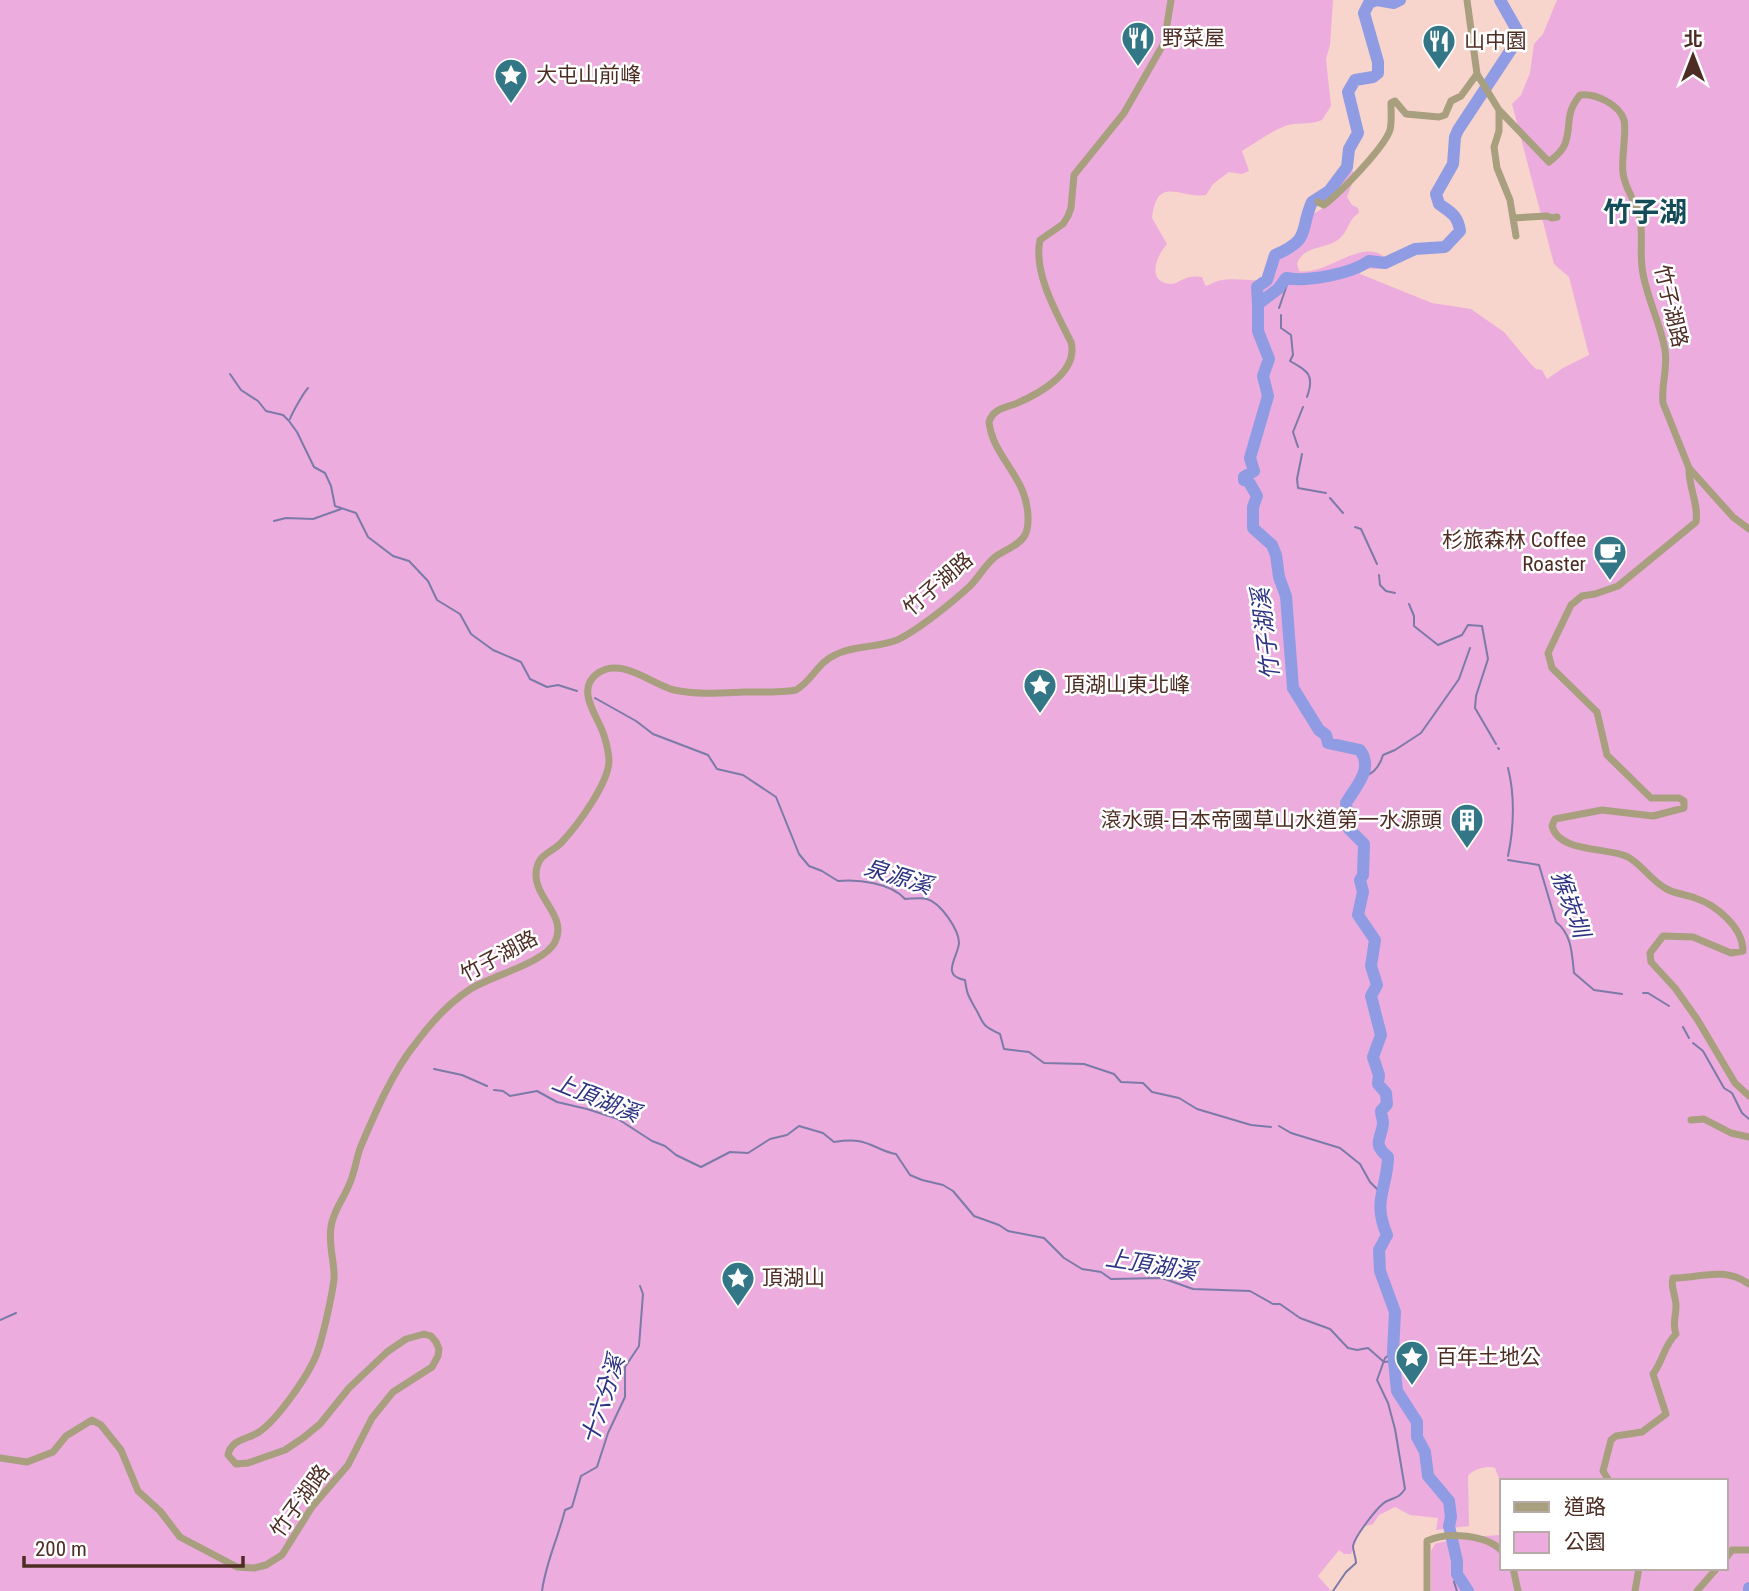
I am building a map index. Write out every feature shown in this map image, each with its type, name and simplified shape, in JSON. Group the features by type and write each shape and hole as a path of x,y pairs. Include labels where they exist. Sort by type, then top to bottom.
{"street":[{"name":"竹子湖路","path":"0,1458 27,1462 53,1452 66,1436 92,1420 101,1425 121,1450 138,1491 160,1511 180,1537 237,1567 254,1568 266,1565 282,1555 312,1507 348,1465 379,1409 402,1384 432,1367 438,1356 436,1342 431,1336 417,1334 387,1352 349,1388 320,1424 285,1450 248,1463 236,1464 228,1455 229,1449 237,1441 258,1433 268,1424 299,1387 317,1354 334,1279 330,1243 333,1215 350,1184 361,1146 406,1056 452,1003 468,990 522,966 553,946 556,938 555,915 536,884 538,863 542,856 562,842 580,818 605,780 609,762 607,743 587,692 591,680 599,672 623,668 673,690 703,694 796,690 807,684 823,663 833,655 884,644 913,630 971,585 994,558 1025,536 1028,516 1022,486 993,440 989,422 994,412 1046,386 1068,367 1072,359 1071,342 1045,285 1040,240 1068,216 1073,175 1124,113 1164,43 1171,0"},
{"name":"竹子湖路","path":"1467,0 1477,74 1499,110 1549,162 1565,144 1568,118 1573,103 1580,95 1589,94 1606,102 1616,109 1625,122 1623,174 1640,216 1642,267 1665,349 1663,403 1689,468 1733,517 1749,529"},
{"path":"1318,202 1324,205 1336,195 1385,139 1391,127 1391,103 1395,101 1406,114 1439,117 1445,115 1451,101 1461,96 1477,74"},
{"path":"1499,110 1499,131 1495,136 1494,147 1497,168 1510,200 1516,236"},
{"path":"1513,218 1557,217"},
{"path":"1689,468 1698,512 1696,522 1618,586 1582,596 1571,605 1548,653 1552,668 1597,712 1607,755 1651,798 1679,798 1684,801 1684,808 1653,816 1602,810 1555,819 1552,826 1554,832 1575,845 1627,857 1661,886 1703,902 1737,929 1743,943 1743,951 1731,953 1693,937 1663,936 1650,954 1651,962 1675,988 1697,1019 1735,1083 1749,1096"},
{"path":"1691,1120 1704,1119 1731,1133 1749,1137"},
{"path":"1608,1479 1603,1471 1611,1440 1616,1436 1642,1432 1666,1414 1653,1374 1664,1356 1668,1342 1676,1334 1673,1326 1676,1306 1671,1282 1673,1278 1688,1278 1709,1272 1728,1273 1749,1284"},
{"path":"1427,1591 1427,1541 1439,1537 1479,1537 1495,1543 1500,1549"},
{"path":"1728,1555 1732,1550 1746,1550"},
{"path":"1513,1570 1518,1591"},
{"path":"1635,1591 1639,1570"},
{"path":"1697,1591 1715,1570"}],"green space":[{"path":"0,0 1333,0 1330,45 1326,59 1331,106 1322,120 1288,125 1242,151 1249,171 1242,174 1229,172 1213,184 1206,195 1164,192 1159,196 1152,218 1167,244 1157,261 1158,278 1174,284 1186,278 1202,277 1207,286 1228,279 1266,280 1274,253 1297,238 1306,216 1323,208 1342,178 1348,171 1353,171 1355,176 1347,197 1352,205 1358,208 1359,213 1339,239 1305,253 1297,263 1299,271 1322,268 1359,253 1381,255 1391,264 1390,267 1361,269 1360,274 1432,303 1471,309 1504,332 1536,369 1542,370 1547,379 1589,355 1569,277 1554,264 1512,104 1521,95 1530,73 1534,44 1543,34 1557,0 1749,0 1749,1591 1431,1591 1431,1551 1435,1544 1500,1535 1500,1570 1728,1570 1728,1479 1500,1481 1495,1468 1488,1467 1468,1476 1469,1526 1436,1530 1438,1518 1410,1515 1395,1507 1379,1515 1373,1524 1362,1527 1351,1554 1344,1554 1339,1550 1318,1576 1331,1591 0,1591"}],"waterway":[{"path":"1377,0 1394,3 1400,0"},
{"path":"1258,304 1257,287 1267,280 1275,255 1300,239 1312,202 1329,191 1347,167 1349,149 1358,133 1348,92 1355,80 1373,77 1378,73 1378,62 1364,13 1369,3 1377,0"},
{"name":"竹子湖溪","path":"1468,1591 1457,1574 1457,1561 1449,1526 1449,1501 1428,1476 1425,1452 1417,1437 1417,1422 1397,1391 1393,1352 1395,1312 1380,1271 1379,1250 1387,1235 1380,1204 1388,1157 1380,1148 1379,1141 1383,1123 1381,1111 1387,1104 1386,1093 1378,1084 1379,1075 1373,1057 1381,1035 1371,996 1377,985 1371,966 1375,940 1358,915 1363,892 1360,880 1363,875 1364,844 1349,829 1346,803 1362,777 1364,757 1360,750 1328,743 1326,735 1319,730 1293,688 1286,596 1272,545 1253,528 1253,507 1257,496 1244,477 1254,471 1250,458 1268,396 1263,376 1269,359 1258,331 1258,304 1278,289 1286,278 1329,276 1351,270 1369,261 1385,263 1415,249 1445,247 1460,231 1455,218 1439,204 1436,194 1453,164 1458,130 1516,42 1517,30 1500,0"},
{"name":"猴崁圳","path":"1279,308 1289,279"},
{"name":"猴崁圳","path":"1281,315 1281,328 1291,335 1293,355 1290,361 1305,371 1310,379 1307,397"},
{"name":"泉源溪","path":"230,374 241,390 258,401 266,411 283,415 289,421 314,467 325,473 335,506 356,513 368,537 393,556 409,561 428,581 437,600 460,614 471,634 493,650 521,662 530,679 547,687 558,685 577,691"},
{"path":"290,419 308,388"},
{"name":"猴崁圳","path":"1298,447 1293,432 1303,407"},
{"name":"猴崁圳","path":"1302,454 1298,488 1326,493"},
{"name":"猴崁圳","path":"1330,498 1343,513"},
{"path":"274,521 286,518 313,519 341,509"},
{"name":"猴崁圳","path":"1355,527 1361,529 1377,564"},
{"name":"猴崁圳","path":"1379,575 1380,585 1386,591 1395,593"},
{"name":"猴崁圳","path":"1409,604 1414,616 1414,626 1438,645 1462,635 1468,625 1482,626 1488,659 1476,696 1475,708 1496,744"},
{"path":"1365,776 1377,768 1383,755 1421,733 1459,679 1470,648"},
{"name":"泉源溪","path":"595,698 653,734 708,755 717,769 743,775 776,797 799,854 809,866 838,881 874,883 891,889 905,899 925,898 938,906 948,918 958,938 958,948 952,965 953,974 965,980 968,994 982,1020 985,1025 1000,1034 1004,1049 1029,1052 1044,1063 1084,1064 1114,1074 1121,1082 1143,1083 1152,1092 1179,1098 1197,1109 1251,1125 1271,1127"},
{"name":"猴崁圳","path":"1508,768 1513,812 1508,856"},
{"name":"猴崁圳","path":"1508,860 1539,865 1556,922 1568,939 1574,973 1594,990 1622,994"},
{"name":"猴崁圳","path":"1643,993 1648,993 1669,1006"},
{"name":"猴崁圳","path":"1683,1027 1689,1038"},
{"path":"1693,1043 1703,1051 1724,1088 1732,1093 1742,1113 1749,1119"},
{"name":"上頂湖溪","path":"434,1069 462,1075 487,1086"},
{"name":"上頂湖溪","path":"494,1090 503,1091 510,1096 537,1091 557,1102 618,1119 676,1155 701,1167 730,1152 748,1153 770,1139 787,1135 799,1126 823,1133 834,1142 863,1142 896,1154 910,1175 943,1185 953,1191 974,1216 1008,1231 1044,1238 1064,1258 1082,1269 1101,1272 1111,1279 1162,1278 1193,1289 1250,1291 1273,1304 1280,1304 1300,1318 1330,1329 1348,1348 1368,1348 1384,1362 1394,1361"},
{"name":"泉源溪","path":"1279,1126 1291,1133 1340,1148 1360,1164 1370,1182 1381,1193"},
{"name":"十六分溪","path":"542,1591 565,1510 572,1507 581,1476 597,1467 608,1433 625,1397 625,1367 639,1346 643,1294 640,1286"},
{"path":"0,1320 16,1313"},
{"path":"1333,1591 1356,1563 1353,1546 1362,1529 1383,1504 1399,1496 1405,1489 1395,1429 1388,1403 1377,1380 1385,1358 1393,1352"},
{"path":"1457,1574 1454,1582 1457,1591"}],"place":[{"name":"野菜屋","path":"1138,68"},
{"name":"山中園","path":"1439,71"},
{"name":"大屯山前峰","path":"511,105"},
{"name":"杉旅森林 Coffee Roaster","path":"1610,582"},
{"name":"頂湖山東北峰","path":"1040,715"},
{"name":"滾水頭-日本帝國草山水道第一水源頭","path":"1467,850"},
{"name":"頂湖山","path":"738,1308"},
{"name":"百年土地公","path":"1412,1387"}],"district":[{"name":"竹子湖","path":"1645,212"}]}
